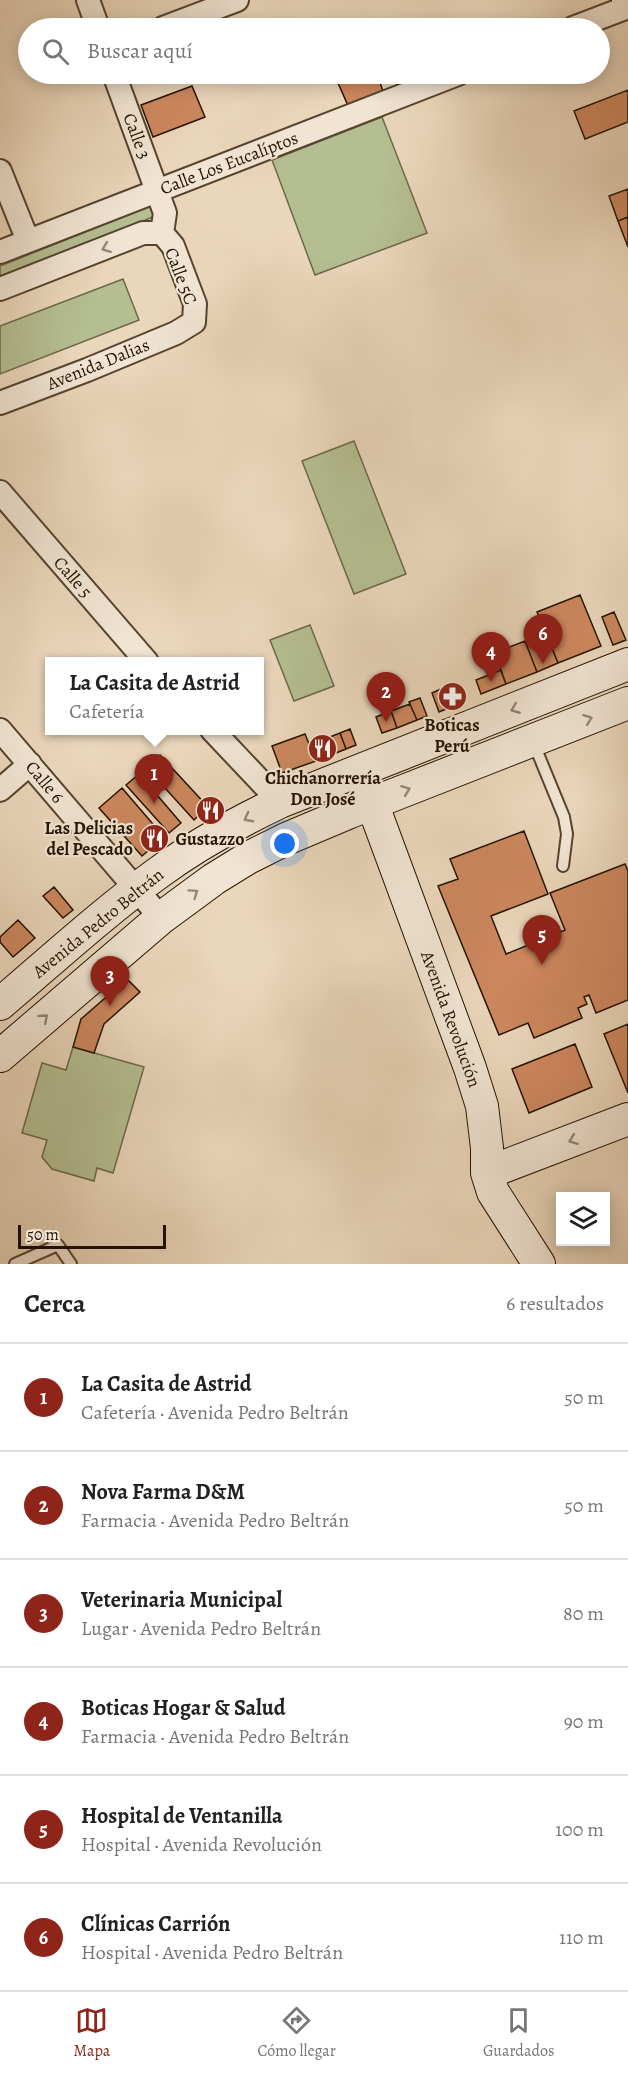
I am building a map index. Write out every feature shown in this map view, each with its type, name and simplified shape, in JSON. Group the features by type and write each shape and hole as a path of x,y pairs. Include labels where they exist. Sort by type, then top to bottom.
{"main road":[{"name":"Avenida Pedro Beltrán","path":"0,1004 136,889 199,845 280,802 628,664"},
{"name":"Avenida Pedro Beltrán","path":"0,1056 161,918 214,879 248,858 285,839 372,803 628,703"},
{"name":"Avenida Revolución","path":"359,769 482,1106 487,1148 486,1173 493,1192 539,1264"},
{"path":"486,1173 628,1119"}],"street":[{"path":"88,0 94,18"},
{"path":"190,18 237,0"},
{"path":"599,18 628,7"},
{"name":"Calle 3","path":"118,84 165,213 162,233"},
{"name":"Calle Los Eucalíptos","path":"0,252 432,84"},
{"path":"0,171 28,241"},
{"path":"0,289 143,233 162,233"},
{"name":"Calle 5C","path":"162,233 173,246 195,304 194,322"},
{"name":"Avenida Dalias","path":"0,403 176,333 194,322"},
{"name":"Calle 5","path":"0,492 143,657"},
{"name":"Calle 6","path":"0,730 161,918"},
{"path":"217,735 280,802"},
{"path":"0,790 30,764"}],"lane":[{"path":"533,741 564,817 567,834 563,866"},
{"path":"15,1264 58,1245 71,1264"}],"green space":[{"path":"382,117 427,233 315,275 272,160"},
{"path":"153,205 158,215 0,278 0,266"},
{"path":"123,279 139,320 0,374 0,326"},
{"path":"354,441 406,574 354,594 302,461"},
{"path":"310,625 334,686 294,701 270,640"},
{"path":"73,1047 144,1067 113,1173 97,1168 94,1181 52,1169 42,1157 47,1140 22,1133 42,1063 66,1070"}],"building":[{"path":"338,84 380,84 385,97 350,110"},
{"path":"192,86 205,117 153,137 141,105"},
{"path":"628,90 628,122 585,139 574,111"},
{"path":"628,189 628,217 618,221 609,196"},
{"path":"628,217 628,247 618,221"},
{"path":"580,595 601,646 558,663 537,612"},
{"path":"614,612 626,640 613,645 602,617"},
{"path":"546,633 558,663 537,672 525,641"},
{"path":"525,641 537,672 506,684 494,653"},
{"path":"501,670 506,684 481,694 476,680"},
{"name":"Boticas Perú","path":"454,684 461,703 451,707 443,688"},
{"path":"443,688 451,707 439,712 432,693"},
{"path":"420,698 427,716 417,720 409,702"},
{"path":"410,704 417,720 397,728 391,711"},
{"path":"391,711 397,728 382,733 376,717"},
{"path":"350,729 356,745 346,749 340,733"},
{"path":"340,733 346,749 336,753 330,737"},
{"path":"305,734 316,761 282,773 272,746"},
{"name":"Chichanorrería Don José","path":"330,737 336,753 316,761 310,745"},
{"path":"160,755 208,807 194,820 146,767"},
{"path":"139,774 181,823 169,833 126,785"},
{"path":"122,788 164,837 142,856 99,808"},
{"path":"524,831 548,894 491,916 506,954 565,930 550,893 625,864 628,871 628,1000 596,1013 589,995 584,997 587,1004 578,1008 582,1018 534,1038 528,1023 499,1035 438,886 458,879 450,859"},
{"path":"54,887 73,910 63,918 43,896"},
{"path":"18,920 35,938 13,957 0,942 0,937"},
{"path":"127,979 140,992 104,1024 94,1053 73,1047 81,1019"},
{"path":"628,1024 628,1093 604,1034"},
{"path":"575,1044 592,1087 529,1113 512,1069"}],"place":[{"name":"Clínicas Carrión","path":"543,664"},
{"name":"Boticas Hogar & Salud","path":"491,682"},
{"name":"Boticas Perú","path":"452,696"},
{"name":"Nova Farma D&M","path":"386,722"},
{"name":"Chichanorrería Don José","path":"323,749"},
{"name":"La Casita de Astrid","path":"154,804"},
{"name":"Gustazzo","path":"210,810"},
{"name":"Las Delicias del Pescado","path":"154,838"},
{"name":"Hospital de Ventanilla","path":"542,965"},
{"name":"Veterinaria Municipal","path":"110,1006"}]}
